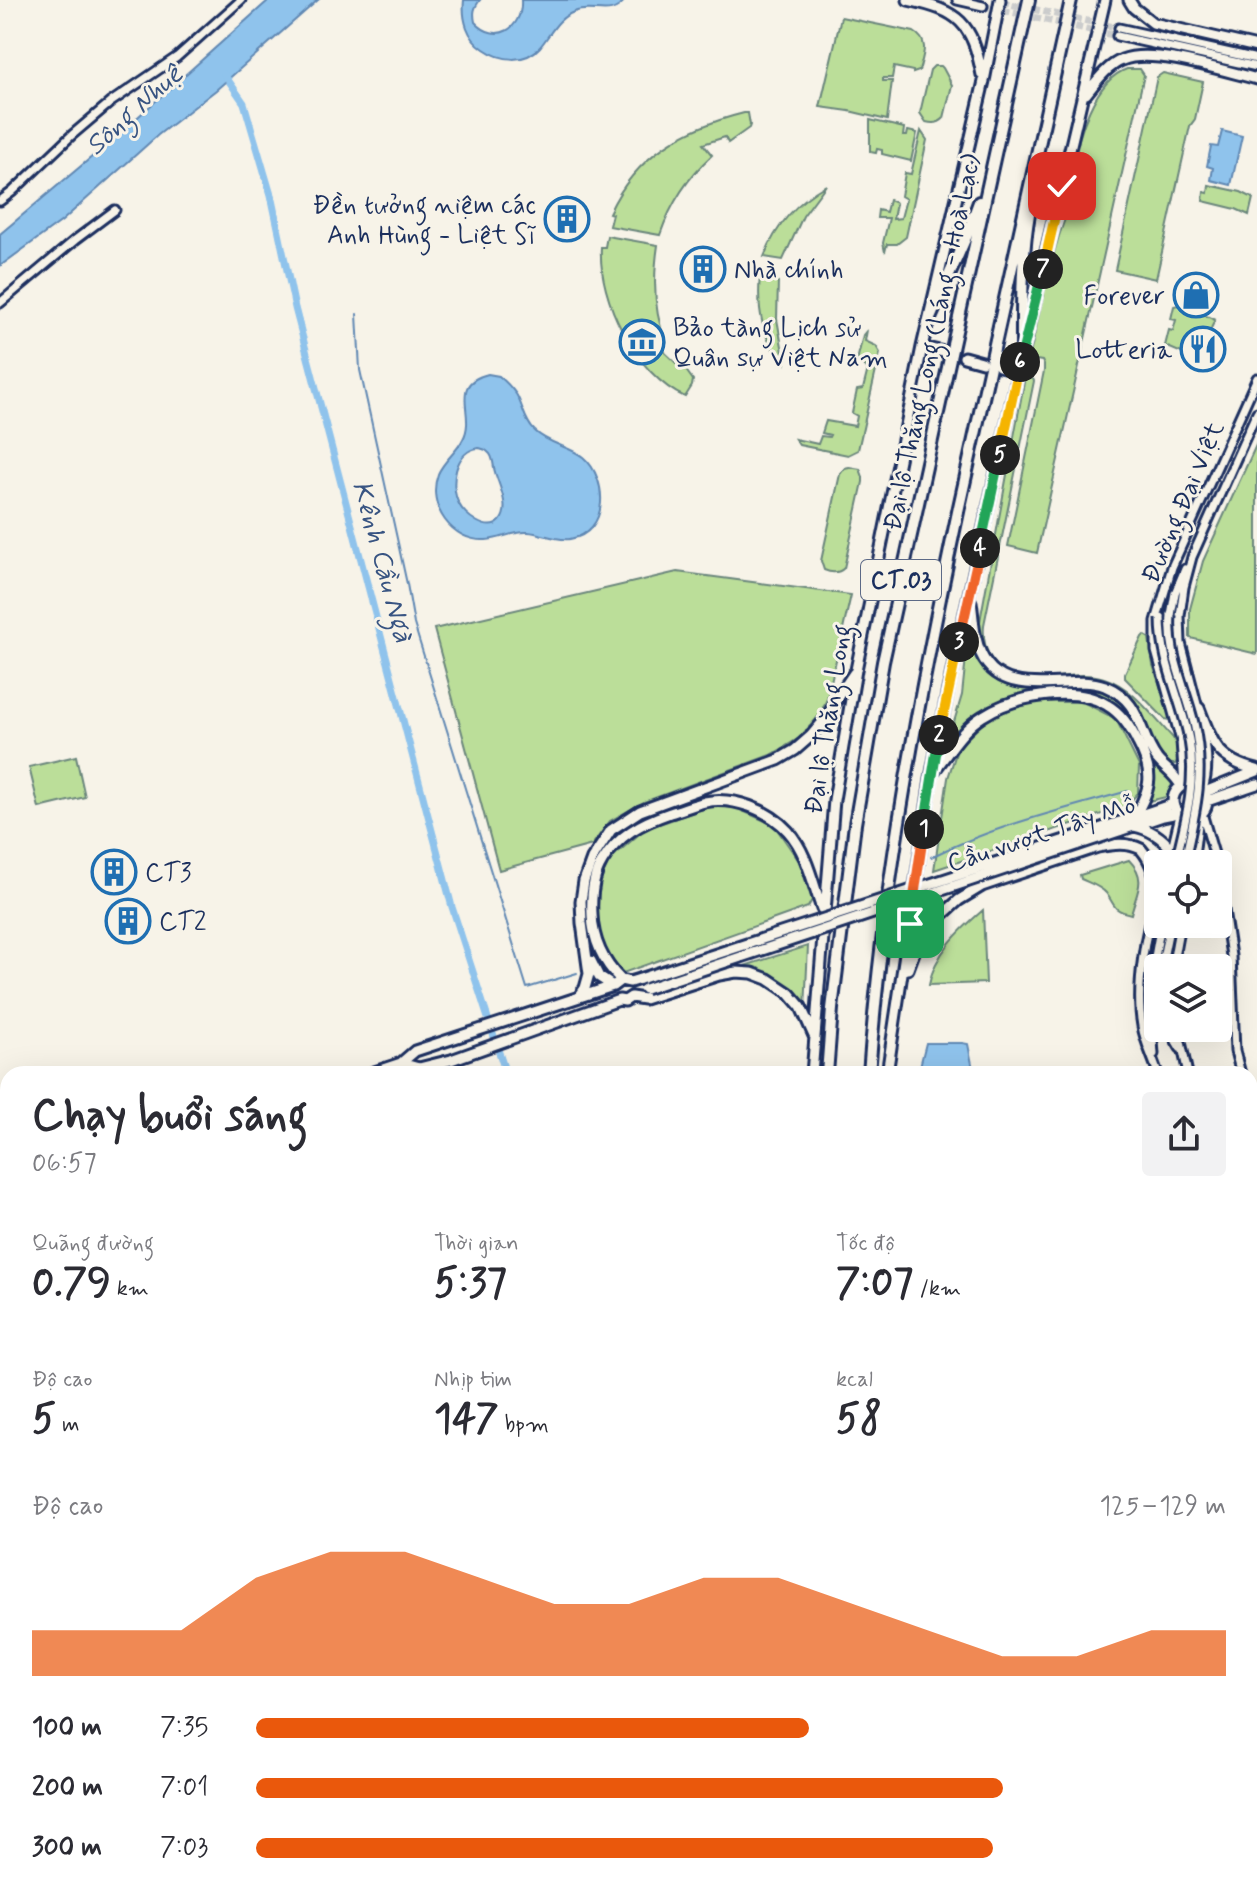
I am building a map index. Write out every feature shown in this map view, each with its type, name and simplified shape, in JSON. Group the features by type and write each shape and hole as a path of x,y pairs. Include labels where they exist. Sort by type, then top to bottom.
{"highway":[{"name":"Đại lộ Thăng Long (Láng - Hoà Lạc)","path":"828,1066 855,824 883,662 1029,0"},
{"name":"CT.03","path":"870,1066 873,1014 897,827 925,669 1002,302 1071,0"},
{"path":"1022,354 1025,236 1054,100 1058,59"},
{"path":"928,323 981,198 992,140 1008,92"}],"main road":[{"path":"908,0 943,9 964,25 975,45 984,81"},
{"name":"Đại lộ Thăng Long","path":"813,1066 834,800 856,670 922,347 1000,0"},
{"path":"888,1066 932,773 1018,370 1105,0"},
{"path":"1129,0 1153,23 1257,47"},
{"path":"1083,97 1117,62 1147,55 1257,79"},
{"path":"922,347 948,353"},
{"path":"964,357 982,362"},
{"path":"999,366 1018,370"},
{"path":"970,594 975,638 993,670 1010,681 1022,684 1085,682 1118,693 1135,710 1158,761 1182,785"},
{"path":"579,997 588,982 581,901 584,881 592,859 611,830 640,811 778,760 795,750 827,717 856,670"},
{"path":"932,773 973,724 994,710 1030,698 1061,695 1098,700 1116,712 1143,753 1150,780 1134,821 1162,839 1172,850"},
{"path":"1199,708 1207,729 1223,755 1257,770"},
{"path":"1205,794 1257,770"},
{"path":"1196,784 1205,794 1201,814 1190,818 1177,811 1174,794 1182,785 1196,784"},
{"path":"1205,794 1257,784"},
{"path":"621,983 597,946 592,927 591,899 602,862 615,844 644,822 708,801 754,808 788,831 801,849 824,914"},
{"name":"Cầu vượt Tây Mỗ","path":"632,995 1134,821 1177,811"},
{"name":"Cầu vượt Tây Mỗ","path":"401,1063 415,1051 520,1016 1118,827"},
{"path":"901,987 915,950 930,926 959,900 982,886 1110,844 1135,847 1144,854"},
{"path":"427,1066 619,1000 625,1001 632,995 633,988 599,977 587,954"},
{"path":"632,995 644,999 719,975 752,973 789,993 801,1007 815,1036"},
{"path":"619,1000 613,993 621,983"},
{"path":"392,1066 401,1063 412,1066"}],"street":[{"path":"0,201 111,102 177,57 241,0"},
{"path":"957,0 983,6"},
{"path":"1257,59 1118,32 1257,67"},
{"path":"0,303 115,210"},
{"name":"Đường Đại Việt","path":"1182,785 1181,741 1156,651 1156,621 1172,567 1257,378"},
{"name":"Đường Đại Việt","path":"1205,794 1207,755 1180,629 1184,587 1192,557 1257,412"},
{"path":"1187,850 1197,808 1200,760 1194,722 1173,658 1170,627 1175,593 1192,557"},
{"path":"1162,601 1164,657 1187,730 1192,771 1188,811 1178,850"},
{"path":"1172,850 1177,811"},
{"path":"1195,850 1201,814"},
{"path":"1201,814 1213,850"},
{"path":"1148,938 1140,983 1142,1025 1156,1066"},
{"path":"1154,1061 1149,990 1158,938"},
{"path":"1228,938 1235,1051 1239,1066"},
{"path":"1176,1042 1183,1053"},
{"path":"1181,1042 1186,1066"}],"green space":[{"path":"841,17 914,32 924,44 919,71 913,73 894,67 892,78 883,78 883,81 892,81 887,120 820,107"},
{"path":"934,66 943,68 952,85 944,118 933,123 926,122 920,113 930,70"},
{"path":"1127,69 1140,69 1144,75 1037,553 1008,546 1044,371 1042,361 1029,359 1050,269 1070,205 1073,167 1084,125 1105,85"},
{"path":"1163,73 1203,82 1195,119 1190,126 1156,279 1115,270 1157,77"},
{"path":"748,113 749,128 728,143 725,137 703,144 712,155 681,192 660,235 609,226 612,214 609,213 620,193 648,160 682,136"},
{"path":"870,120 904,128 903,136 907,136 908,131 917,133 911,161 882,154 882,150 870,152"},
{"path":"921,131 927,140 906,237 897,244 887,244 885,252 883,243 889,218 877,218 878,210 886,212 889,200 896,203 893,219 901,218 906,199 901,196 905,173 911,174"},
{"path":"826,185 803,216 783,260 764,257 788,215"},
{"path":"1209,185 1253,198 1249,215 1203,201"},
{"path":"607,236 658,245 655,294 666,342 658,346 677,364 680,362 693,380 685,397 651,372 636,354 613,312 602,268 601,247 605,247"},
{"path":"760,276 778,282 777,319 785,363 771,345 762,322"},
{"path":"1174,306 1215,320 1200,352 1196,351 1195,354 1186,350 1184,354 1165,346 1169,330 1173,331 1176,320 1171,319"},
{"path":"867,330 865,341 876,346 880,353 858,450 848,455 799,445 795,439 818,444 821,436 829,437 822,433 826,421 855,426 857,416 852,413 857,390 863,389 868,369 857,361"},
{"path":"1025,377 1034,381 984,625 987,651 999,668 1012,675 1042,678 1090,675 1124,688 1173,738 1179,758 1175,764 1169,764 1160,753 1138,708 1120,689 1104,681 1057,683 1022,680 994,667 984,653 978,632"},
{"path":"1257,443 1257,654 1190,638 1190,609 1203,561"},
{"path":"849,467 860,469 863,482 844,568 832,572 824,570 821,561 840,474"},
{"path":"677,572 851,595 827,699 819,716 799,738 773,754 644,802 610,821 592,845 499,870 434,629"},
{"path":"1144,635 1149,638 1153,665 1171,718 1169,720 1125,678"},
{"path":"969,643 983,667 998,681 1034,689 1096,688 1123,702 1152,759 1174,780 1166,797 1149,801 1151,774 1137,731 1119,707 1094,694 1063,690 1012,698 987,710 951,743 948,742 962,695"},
{"path":"1032,702 1083,702 1116,719 1139,766 1138,793 1126,806 934,870 948,778 958,747 992,715"},
{"path":"76,756 85,797 39,808 29,767"},
{"path":"708,807 734,807 774,825 799,861 812,900 808,907 623,973 614,968 598,937 596,896 608,861 645,829"},
{"path":"1129,860 1139,880 1131,914 1117,909 1104,891 1081,879 1080,875"},
{"path":"983,910 986,983 929,985 942,953"},
{"path":"808,946 805,1010 769,975 744,966"}],"water":[{"path":"269,0 318,0 62,221 0,266 0,234 112,140"},
{"path":"464,0 480,0 474,10 475,22 483,29 499,33 513,26 518,19 521,0 625,0 614,9 581,10 568,15 534,52 513,59 491,53 473,39 465,21"},
{"path":"1222,131 1242,136 1231,185 1211,180 1213,168 1207,166 1211,146 1218,147"},
{"path":"488,374 499,376 516,394 528,423 535,431 577,453 592,467 601,491 601,504 592,527 583,535 564,539 523,532 486,540 474,539 462,535 445,520 439,509 435,486 438,474 463,439 467,420 466,392 476,379","holes":["479,448 491,456 503,497 503,516 495,524 477,522 466,513 456,496 455,478 459,462 471,450"]},
{"path":"926,1043 968,1044 972,1066 920,1066"}],"waterway":[{"name":"Kênh Cầu Ngà","path":"224,74 244,103 271,195 295,308 452,907 503,1066"},
{"path":"357,314 360,370 414,624 527,988 577,973"},
{"path":"931,857 1003,828 1128,791"}],"tunnel":[{"path":"992,0 1119,28"},
{"path":"983,6 1117,36"}],"place":[{"name":"Đền tưởng niệm các Anh Hùng - Liệt Sĩ","path":"567,219"},
{"name":"Nhà chính","path":"703,269"},
{"name":"Forever","path":"1196,295"},
{"name":"Bảo tàng Lịch sử Quân sự Việt Nam","path":"642,342"},
{"name":"Lotteria","path":"1203,349"},
{"name":"CT3","path":"114,872"},
{"name":"CT2","path":"128,921"}],"route":[{"path":"910,924 932,773 948,690 1062,186"}],"water label":[{"name":"Sông Nhuệ","path":"133,109"}]}
